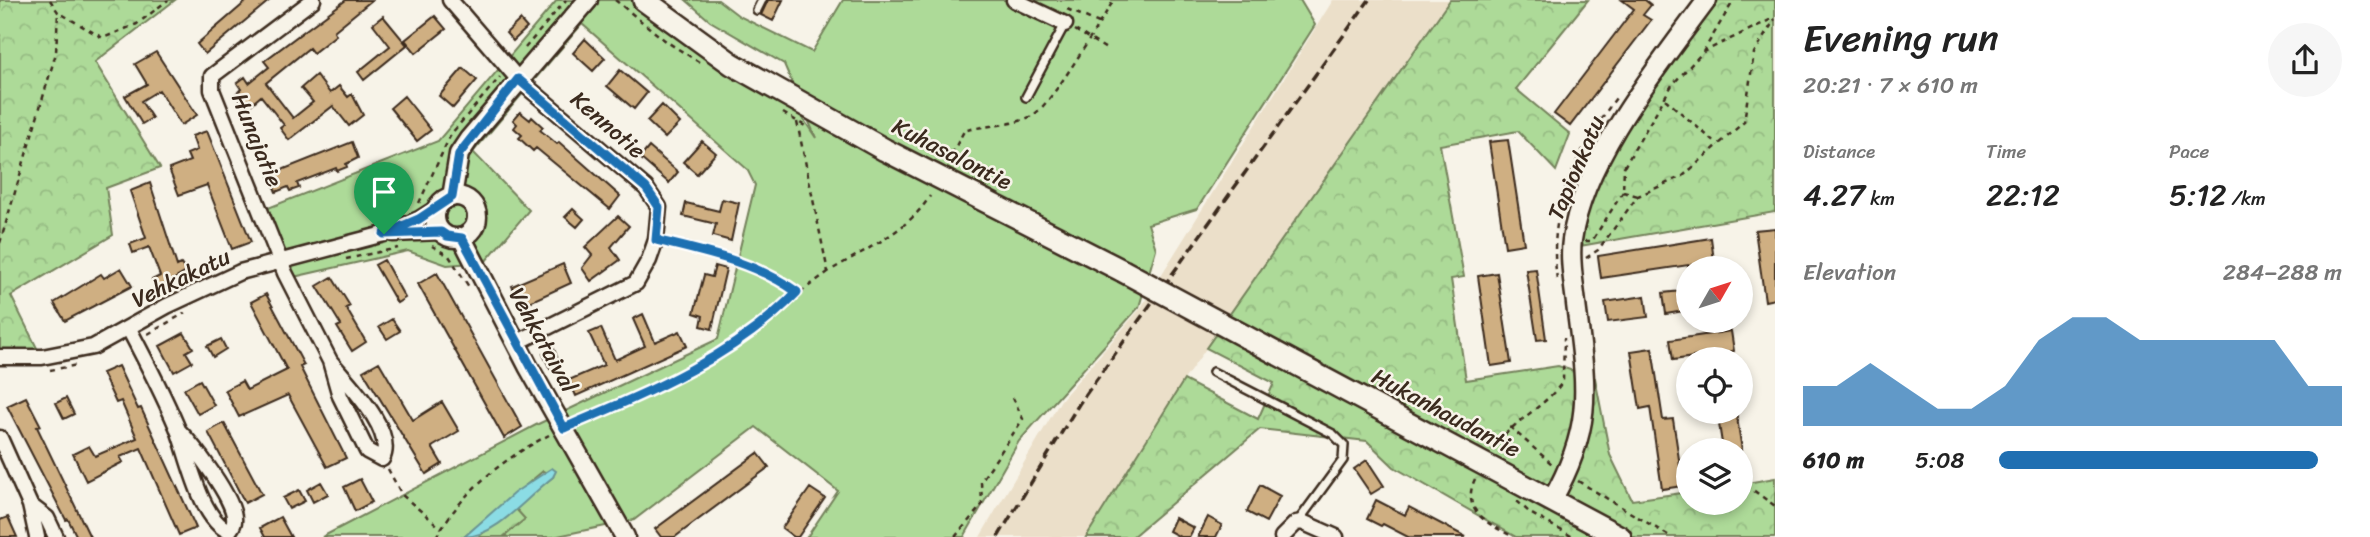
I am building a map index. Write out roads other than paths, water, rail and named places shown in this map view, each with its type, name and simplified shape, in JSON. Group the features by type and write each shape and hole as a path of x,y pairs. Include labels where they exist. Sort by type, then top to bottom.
{"main road":[{"name":"Kuhasalontie","path":"645,0 732,64 886,150 1246,337"},
{"name":"Hukanhaudantie","path":"1246,337 1620,537"}],"street":[{"name":"Hunajatie","path":"281,260 212,90 212,76 313,0"},
{"path":"450,0 518,79"},
{"path":"445,202 468,200 477,213 474,228 462,238 447,236 436,239 435,215 445,202 459,154 518,79 588,0"},
{"path":"1014,0 1065,24"},
{"name":"Tapionkatu","path":"1552,500 1566,474 1585,417 1582,351 1572,268 1571,243 1575,220 1613,134 1707,0"},
{"name":"Kennotie","path":"516,343 636,283 656,240 659,207 646,188 518,79"},
{"name":"Vehkakatu","path":"0,357 67,354 132,335 167,306 240,272 384,234 419,219 445,202"},
{"name":"Vehkakatu","path":"384,234 436,239"},
{"name":"Vehkataival","path":"462,238 516,343 625,537"},
{"path":"281,260 330,361 340,396 367,451 382,459"},
{"path":"132,335 178,430 183,454 214,520 229,531 234,521 232,509 200,452 178,430"},
{"path":"0,438 30,505 37,537"},
{"path":"30,505 47,517 56,537"},
{"path":"1282,537 1296,523 1310,524 1336,537"}],"lane":[{"path":"757,10 762,0"},
{"path":"1026,97 1065,24"},
{"path":"1213,372 1333,434 1344,445 1343,460 1296,523"}],"water":[{"path":"552,468 556,471 553,477 500,523 476,535 464,537 514,493"}],"railway":[{"path":"998,537 1079,404 1369,0"}]}
